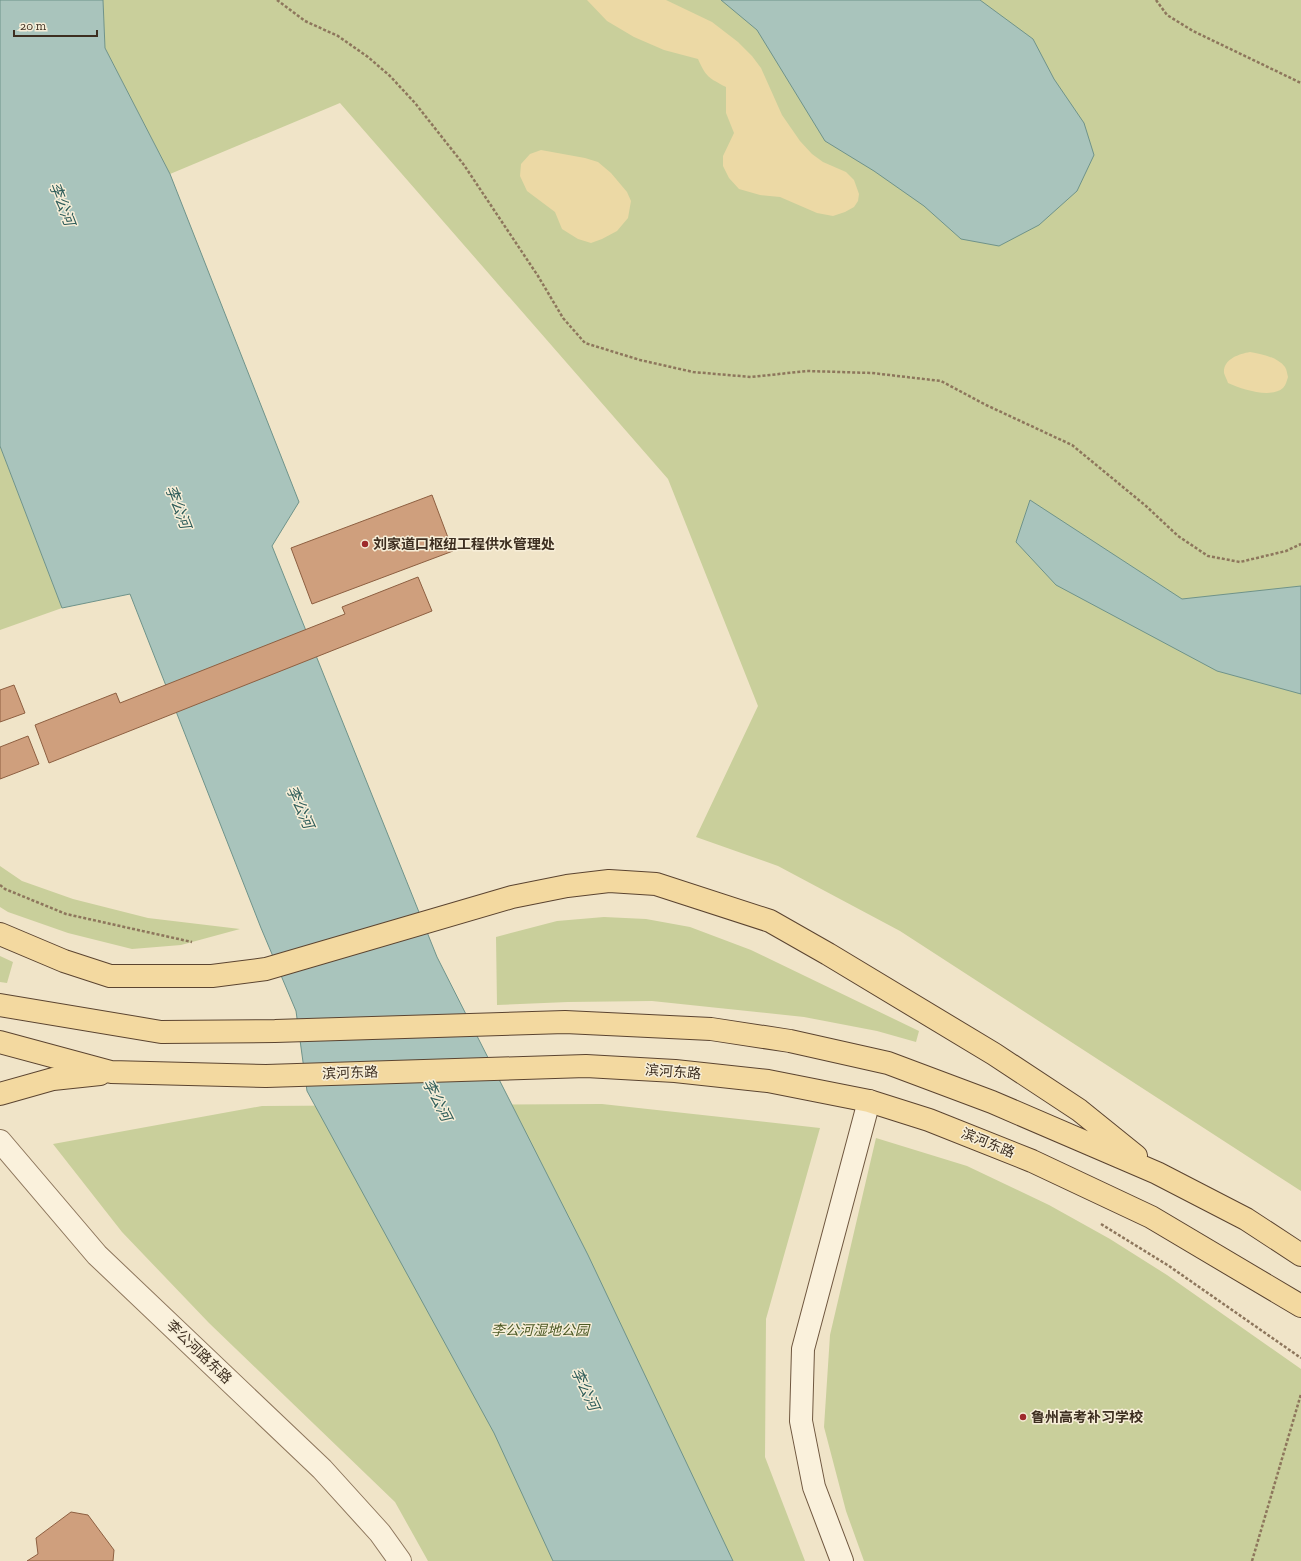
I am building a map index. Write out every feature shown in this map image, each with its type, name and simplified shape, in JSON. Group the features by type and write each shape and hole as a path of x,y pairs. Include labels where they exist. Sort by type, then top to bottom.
{"main road":[{"path":"0,934 64,961 110,976 212,976 266,969 512,897 567,886 609,881 656,884 770,921 828,954 994,1054 1079,1110 1157,1173"},
{"path":"0,1005 161,1032 275,1031 566,1022 711,1029 790,1041 888,1063 992,1102 1157,1173 1246,1219 1301,1255"},
{"name":"滨河东路","path":"0,1042 111,1072 266,1076 586,1066 675,1071 768,1081 869,1101 929,1120 1032,1161 1151,1217 1301,1306"},
{"path":"0,1094 53,1079 111,1072"}],"street":[{"path":"842,1561 814,1487 801,1421 803,1349 869,1101"},
{"name":"李公河路东路","path":"0,1141 97,1255 322,1469 380,1533 400,1561"}],"path":[{"path":"277,0 305,21 338,36 368,57 390,76 415,103 464,165 538,276 563,318 585,343 640,360 693,372 751,377 807,371 872,373 941,381 986,406 1072,445 1146,506 1178,536 1208,556 1240,562 1286,551 1301,544"},
{"path":"1156,0 1167,15 1193,32 1301,83"},
{"path":"0,885 5,889 66,914 192,942"},
{"path":"1097,1221 1169,1266 1301,1358"},
{"path":"1252,1561 1300,1404 1301,1394"}],"green space":[{"path":"103,0 1301,0 1301,1191 900,931 778,866 696,837 758,706 668,479 340,103 170,174 105,48"},
{"path":"0,446 62,608 0,630"},
{"path":"0,866 22,881 73,899 148,918 240,929 181,945 132,949 68,933 8,912 0,907"},
{"path":"604,917 646,919 690,927 751,950 919,1031 916,1042 877,1031 804,1017 652,1001 497,1005 496,937 557,921"},
{"path":"0,956 13,962 7,983 0,982"},
{"name":"李公河湿地公园","path":"602,1104 820,1128 766,1319 765,1457 805,1561 428,1561 395,1502 209,1323 122,1232 53,1144 262,1106"},
{"path":"876,1138 967,1166 1049,1205 1110,1239 1167,1275 1301,1369 1301,1561 864,1561 846,1511 824,1427 830,1335"}],"sand":[{"path":"587,0 666,0 712,22 738,42 752,56 761,68 782,115 800,141 812,154 823,162 846,172 854,180 859,194 858,201 854,207 833,216 817,213 780,197 760,195 739,189 729,178 723,166 723,156 734,133 726,113 726,87 709,76 703,70 698,59 664,50 634,37 607,21"},
{"path":"541,150 585,158 598,162 611,173 627,192 631,201 628,218 617,231 591,243 578,239 562,229 555,212 527,191 520,176 521,164 530,154"},
{"path":"1250,352 1274,358 1285,367 1288,377 1283,388 1271,393 1264,393 1240,388 1228,383 1224,373 1226,364 1232,358"}],"water":[{"name":"李公河","path":"0,0 103,0 105,48 170,174 299,502 272,546 437,957 588,1255 733,1561 553,1561 494,1433 307,1091 296,1011 261,928 130,594 62,608 0,446"},
{"path":"721,0 980,0 1033,39 1054,79 1084,123 1094,155 1077,191 1039,225 999,246 961,239 924,206 874,171 825,141 757,30"},
{"path":"1030,500 1182,599 1301,586 1301,694 1217,671 1056,585 1016,542"}],"building":[{"path":"432,495 453,551 312,604 291,548"},
{"path":"418,577 432,611 49,763 35,725 116,693 120,703 345,614 342,607"},
{"path":"14,685 25,713 0,722 0,690"},
{"path":"28,736 39,764 0,779 0,747"},
{"path":"71,1512 88,1515 114,1550 113,1561 27,1561 38,1554 36,1538"}],"place":[{"name":"刘家道口枢纽工程供水管理处","path":"365,544"},
{"name":"鲁州高考补习学校","path":"1023,1417"}]}
